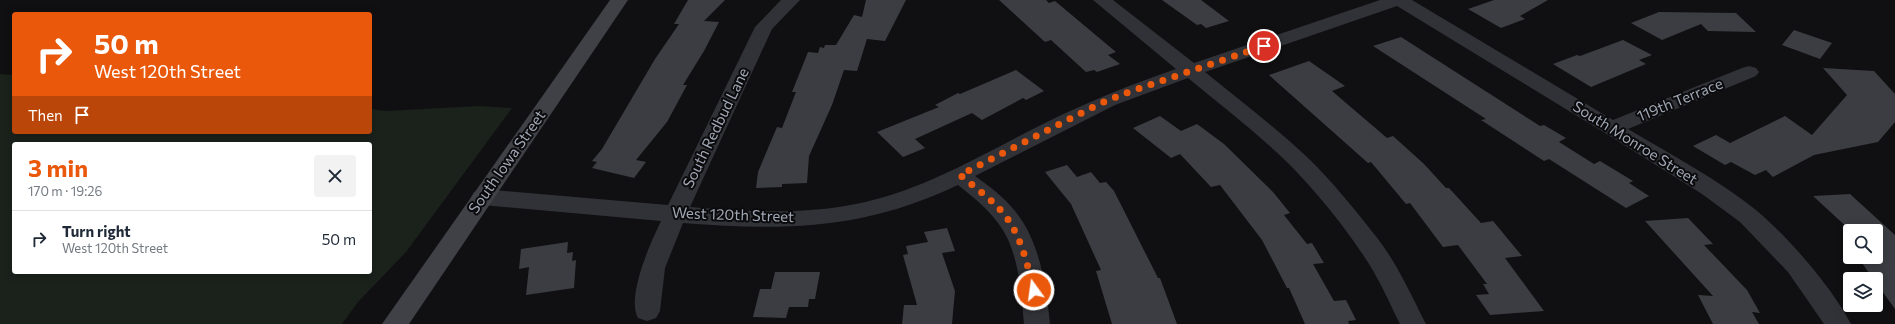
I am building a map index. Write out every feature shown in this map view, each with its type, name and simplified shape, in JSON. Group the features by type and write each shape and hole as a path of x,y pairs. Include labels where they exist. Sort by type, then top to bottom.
{"street":[{"name":"South Iowa Street","path":"395,324 619,0"},
{"name":"South Redbud Lane","path":"647,311 653,268 675,214 764,28 791,0"},
{"path":"1102,0 1251,119 1299,162 1329,195 1370,246 1390,278 1413,324"},
{"name":"West 120th Street","path":"482,197 675,214 776,220 829,215 877,207 915,195 960,175 1099,104 1189,71 1399,0"},
{"name":"South Monroe Street","path":"1399,0 1612,128 1710,189 1748,216 1797,266 1838,324"},
{"name":"119th Terrace","path":"1612,128 1749,72"},
{"path":"960,175 990,201 1011,223 1024,252 1034,290 1037,324"}],"shaded area":[{"path":"0,74 12,75 12,134 372,134 372,109 386,111 479,106 512,108 406,252 358,302 342,324 0,324"}],"building":[{"path":"688,0 725,0 704,21 719,22 704,51 683,85 687,85 667,122 636,160 646,162 634,178 592,168 597,162 592,161 602,149 655,59 679,24 674,24"},
{"path":"866,0 906,0 885,41 867,39 857,71 844,70 832,105 809,156 807,183 782,184 782,187 756,188 758,172 777,127 782,128 796,92 792,92 808,52 818,53 820,47 824,48 825,45 836,45 854,15 862,17"},
{"path":"999,0 1046,0 1049,3 1055,1 1116,52 1108,55 1120,64 1097,72 1094,70 1086,72 1051,40 1045,42"},
{"path":"1162,0 1201,0 1229,21 1206,28 1201,24 1197,25"},
{"path":"1494,0 1548,0 1520,16 1525,19 1501,28 1468,9"},
{"path":"1659,12 1736,13 1756,32 1708,31 1701,24 1662,40 1631,23"},
{"path":"1794,30 1832,43 1820,59 1782,45"},
{"path":"1401,37 1540,126 1544,125 1566,138 1559,142 1594,164 1600,161 1633,181 1629,183 1649,196 1626,208 1549,159 1544,161 1481,120 1486,119 1373,46"},
{"path":"1623,40 1652,55 1639,60 1646,64 1591,87 1553,64 1577,55 1580,56"},
{"path":"1309,61 1345,86 1332,91 1387,138 1393,136 1424,164 1446,188 1449,188 1481,223 1493,221 1522,256 1505,258 1544,311 1490,315 1476,295 1489,294 1483,284 1487,284 1458,245 1443,247 1410,203 1406,204 1371,162 1368,163 1269,75"},
{"path":"1823,68 1874,71 1895,94 1895,122 1878,142 1814,155 1773,177 1766,170 1755,175 1731,162 1725,165 1693,146 1716,135 1730,143 1785,116 1812,135 1847,95"},
{"path":"1016,70 1044,91 1026,100 1023,98 982,120 972,113 915,139 925,148 903,157 877,132 939,107 935,105 958,93 960,94"},
{"path":"1160,116 1181,131 1197,124 1224,144 1273,192 1290,213 1284,215 1307,244 1312,243 1324,263 1313,264 1334,301 1346,300 1356,320 1348,321 1349,324 1305,324 1289,288 1287,288 1262,240 1220,185 1211,187 1180,154 1171,158 1133,128"},
{"path":"1067,165 1077,177 1091,172 1100,183 1106,182 1114,191 1158,278 1160,278 1177,324 1112,324 1096,271 1101,270 1071,204 1045,172"},
{"path":"1850,194 1883,224 1843,224 1813,196"},
{"path":"1688,218 1713,244 1704,245 1747,290 1760,313 1752,312 1759,324 1713,324 1698,295 1713,296 1645,221"},
{"path":"1883,224 1895,235 1895,309 1883,293 1883,272 1868,272 1863,264 1883,264"},
{"path":"947,228 955,251 942,253 955,291 952,324 902,324 904,305 917,305 903,255 908,254 906,246 928,242 924,232"},
{"path":"568,242 567,253 573,252 572,261 576,260 574,288 526,295 529,267 519,269 521,249"},
{"path":"775,272 820,272 815,299 809,299 808,307 789,307 786,318 753,317 760,289 771,289"}],"route":[{"path":"1034,290 1024,252 1011,223 990,201 960,175 1099,104 1126,93 1264,46"}]}
